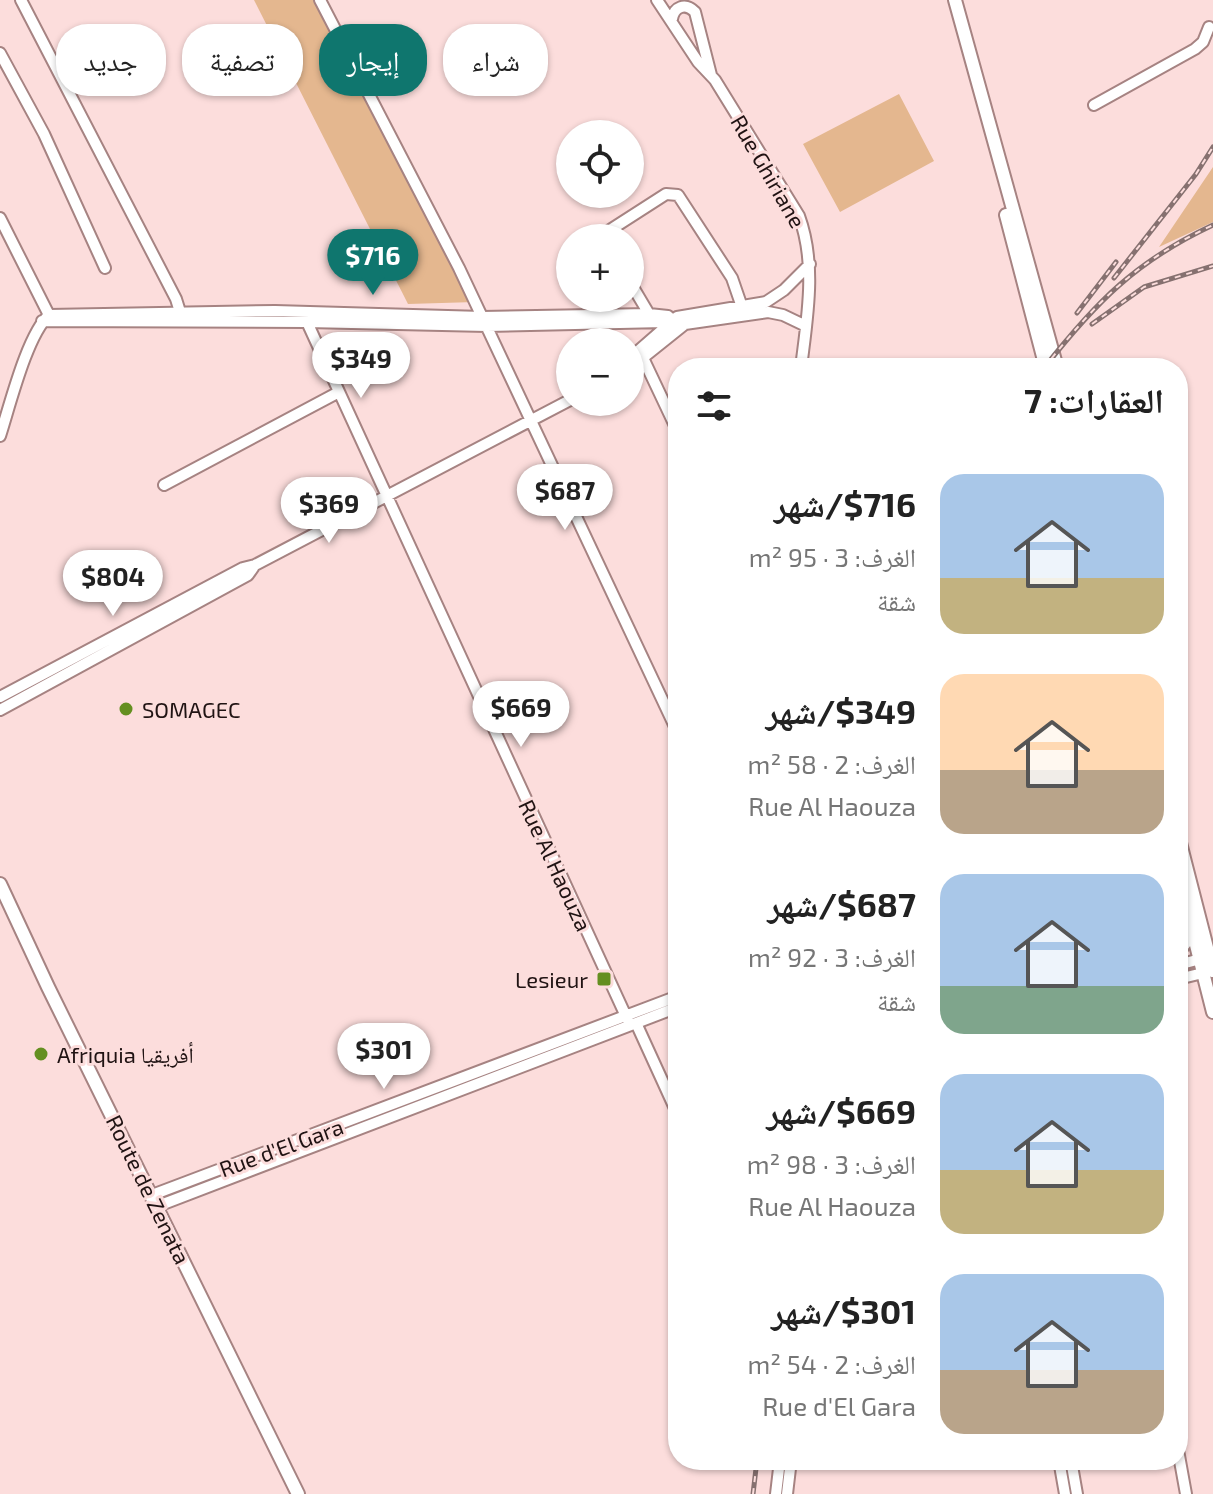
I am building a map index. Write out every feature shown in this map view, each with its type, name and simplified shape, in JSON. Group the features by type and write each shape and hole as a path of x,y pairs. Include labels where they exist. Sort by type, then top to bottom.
{"main road":[{"path":"947,0 1043,358"},
{"path":"955,0 1054,358"},
{"path":"1188,882 1209,977 1213,1012"},
{"name":"Route de Zenata","path":"0,884 298,1494"},
{"path":"1188,913 1204,958"},
{"path":"1188,939 1193,932"}],"street":[{"path":"21,0 176,299 181,317"},
{"path":"320,0 401,151 485,322 668,712"},
{"name":"Rue Ghiriane","path":"657,0 701,67 711,75"},
{"path":"672,19 675,10 687,7 690,30 679,31"},
{"name":"Rue Ghiriane","path":"687,7 711,75 799,216 806,236 810,264 802,358"},
{"path":"1094,105 1195,49 1203,42 1209,27"},
{"path":"0,53 44,134 105,268"},
{"path":"619,224 666,194 678,195 732,278 742,307"},
{"path":"0,218 48,320"},
{"path":"644,347 687,314 766,302 784,290 810,264"},
{"path":"784,290 787,317"},
{"path":"644,306 649,314"},
{"path":"48,320 306,317 674,324 768,312 806,326"},
{"path":"485,322 649,314 666,315 674,324"},
{"name":"Rue Al Haouza","path":"306,317 668,1095"},
{"path":"0,436 32,341 48,320"},
{"path":"644,357 674,324"},
{"path":"644,360 668,411"},
{"path":"164,485 339,392"},
{"path":"0,697 556,407"},
{"path":"0,710 248,575 255,565"},
{"path":"1188,956 1204,958"},
{"path":"1188,978 1209,977"},
{"name":"Rue d'El Gara","path":"631,1021 668,1001"},
{"name":"Rue d'El Gara","path":"155,1200 631,1021 668,1010"},
{"path":"776,1494 779,1470"},
{"path":"787,1494 790,1470"},
{"path":"1061,1470 1065,1494"},
{"path":"1073,1470 1077,1494"},
{"path":"1182,1470 1186,1494"}],"shaded area":[{"path":"254,0 322,0 334,24 319,24 319,96 371,96 475,302 408,304 303,96 303,24 266,24"},
{"path":"899,94 934,161 840,212 803,144"},
{"path":"1213,167 1213,222 1159,247"}],"railway":[{"path":"1114,278 1196,174 1213,147"},
{"path":"1052,358 1119,285 1161,253 1213,225"},
{"path":"1077,313 1116,262"},
{"path":"1092,324 1144,287 1213,266"},
{"path":"753,1494 756,1470"}],"place":[{"name":"SOMAGEC","path":"126,709"},
{"name":"Lesieur","path":"604,979"},
{"name":"Afriquia أفريقيا","path":"41,1054"}]}
